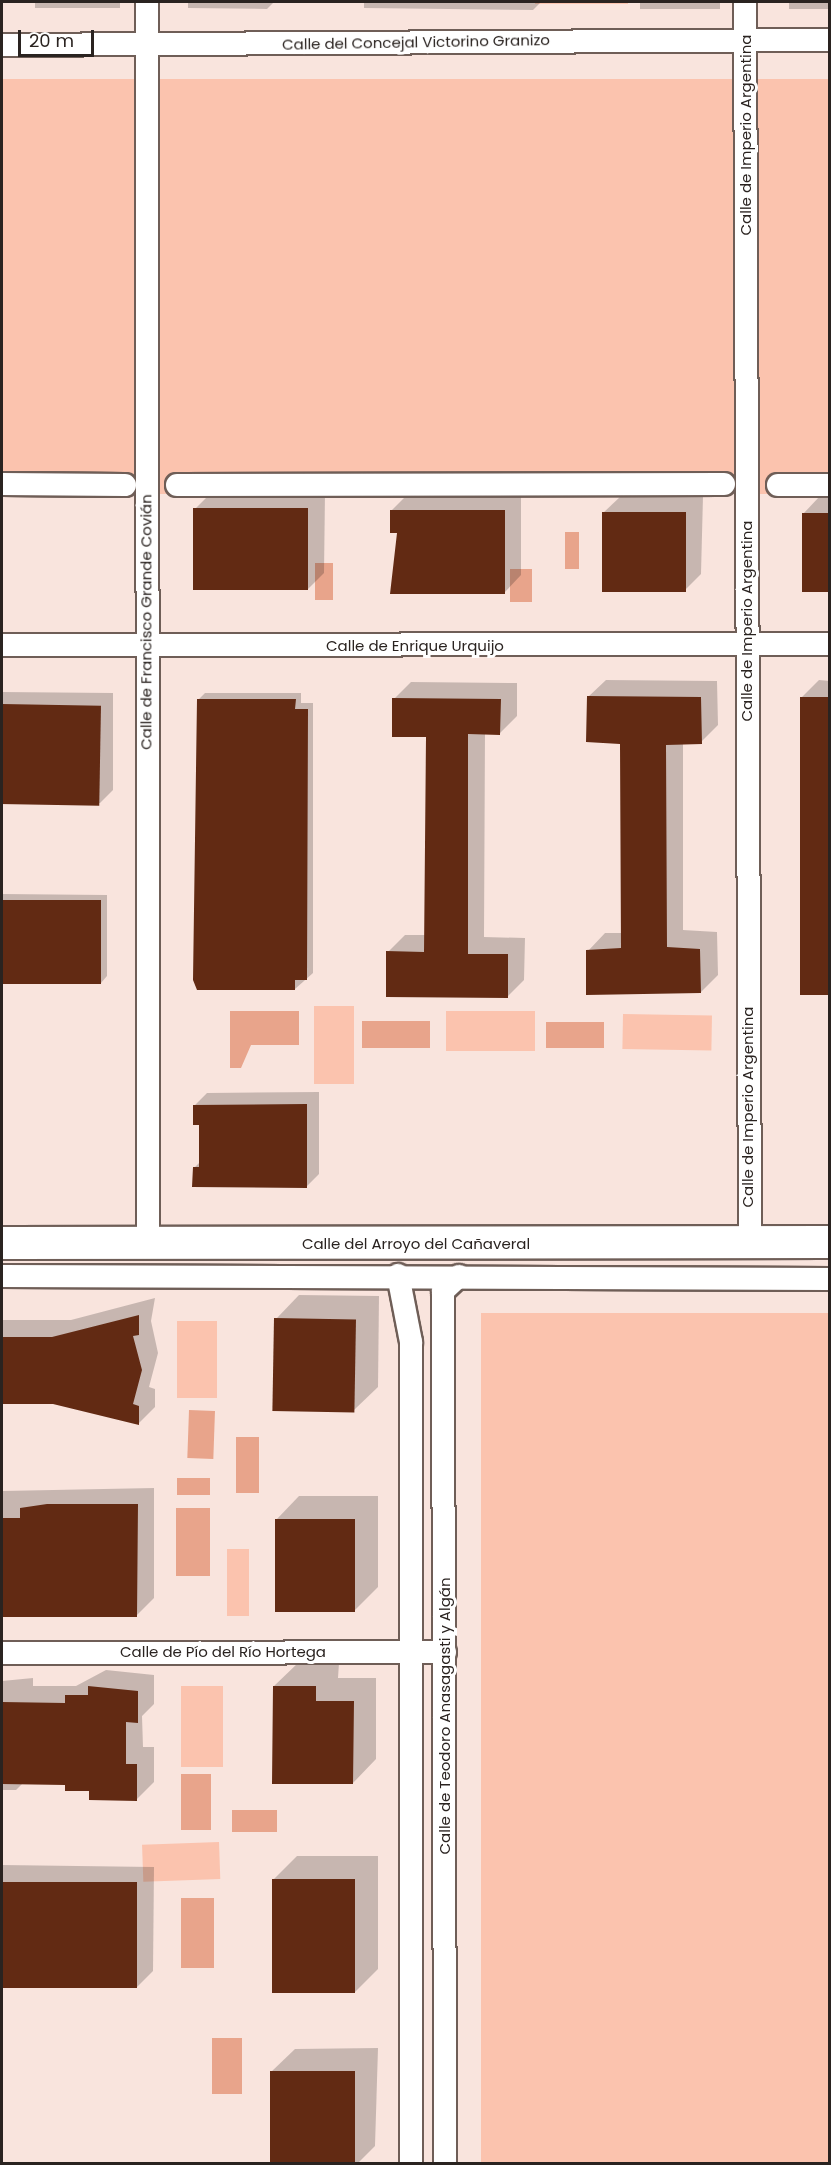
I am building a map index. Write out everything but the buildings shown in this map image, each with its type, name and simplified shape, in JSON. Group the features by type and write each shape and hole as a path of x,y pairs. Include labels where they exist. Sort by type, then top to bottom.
{"main road":[{"name":"Calle del Arroyo del Cañaveral","path":"2,1243 830,1242"}],"street":[{"name":"Calle de Francisco Grande Covián","path":"147,2 148,1243"},
{"name":"Calle de Imperio Argentina","path":"745,2 750,1241"},
{"name":"Calle del Concejal Victorino Granizo","path":"2,45 830,40"},
{"path":"2,484 125,485"},
{"path":"177,485 724,484"},
{"path":"778,485 830,485"},
{"name":"Calle de Enrique Urquijo","path":"2,645 830,644"},
{"path":"398,1275 411,1342 411,2163"},
{"name":"Calle del Arroyo del Cañaveral","path":"2,1276 398,1275 830,1279"},
{"name":"Calle de Teodoro Anasagasti y Algán","path":"445,2163 443,1292 459,1276"},
{"name":"Calle de Pío del Río Hortega","path":"2,1653 445,1652"}],"shaded area":[{"path":"535,2 628,2 628,4 535,4"},
{"path":"2,79 829,79 829,494 2,494"},
{"path":"565,532 579,532 579,569 565,569"},
{"path":"315,563 333,563 333,600 315,600"},
{"path":"510,569 532,569 532,602 510,602"},
{"path":"314,1006 354,1006 354,1084 314,1084"},
{"path":"230,1011 299,1011 299,1045 251,1045 241,1068 230,1068"},
{"path":"446,1011 535,1011 535,1051 446,1051"},
{"path":"623,1014 712,1016 711,1051 622,1049"},
{"path":"362,1021 430,1021 430,1048 362,1048"},
{"path":"546,1022 604,1022 604,1048 546,1048"},
{"path":"481,1313 829,1313 829,2163 481,2163"},
{"path":"177,1321 217,1321 217,1398 177,1398"},
{"path":"189,1410 215,1411 213,1459 187,1458"},
{"path":"236,1437 259,1437 259,1493 236,1493"},
{"path":"177,1478 210,1478 210,1495 177,1495"},
{"path":"176,1508 210,1508 210,1576 176,1576"},
{"path":"227,1549 249,1549 249,1616 227,1616"},
{"path":"181,1686 223,1686 223,1767 181,1767"},
{"path":"181,1774 211,1774 211,1830 181,1830"},
{"path":"232,1810 277,1810 277,1832 232,1832"},
{"path":"219,1842 220,1879 143,1882 142,1845"},
{"path":"181,1898 214,1898 214,1968 181,1968"},
{"path":"212,2038 242,2038 242,2094 212,2094"}]}
